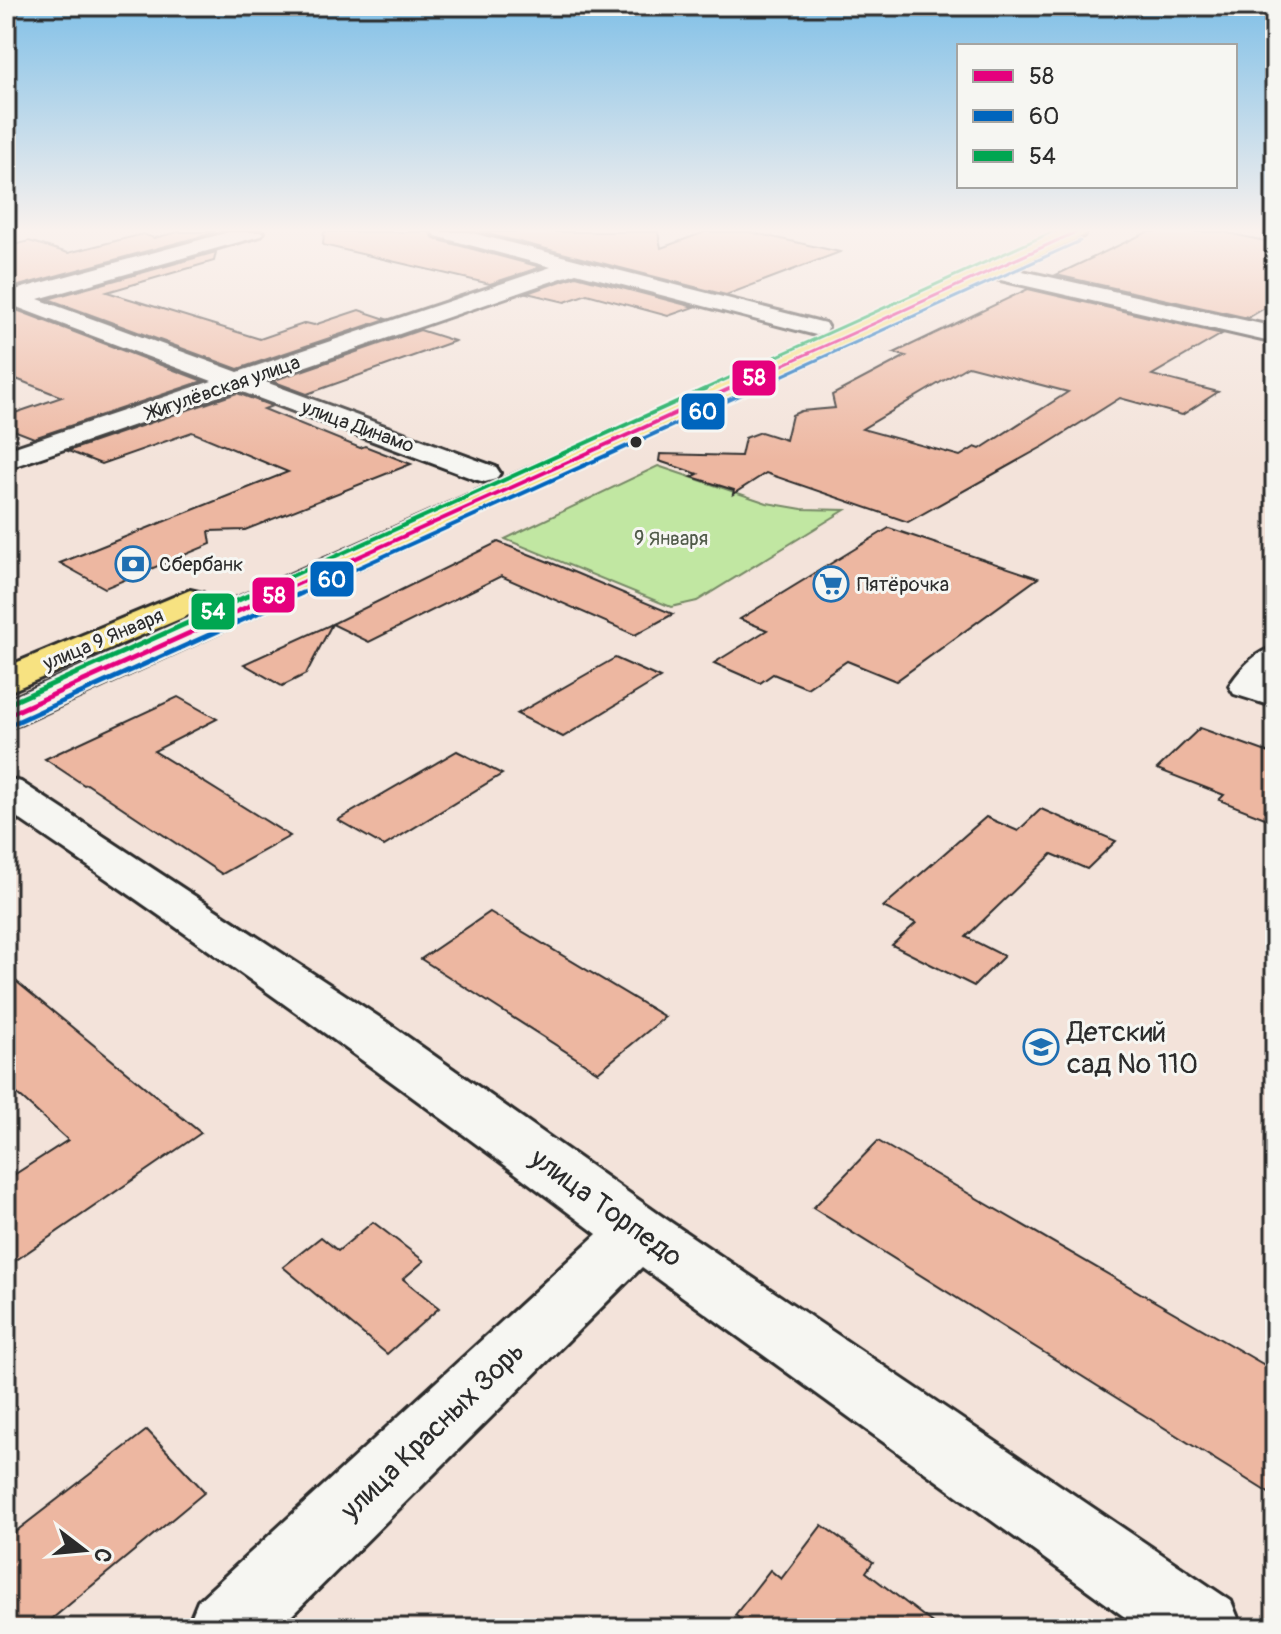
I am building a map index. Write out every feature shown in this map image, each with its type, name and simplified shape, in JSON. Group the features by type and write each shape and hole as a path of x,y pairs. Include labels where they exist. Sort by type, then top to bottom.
{"main road":[{"name":"улица 9 Января","path":"6,681 861,308"},
{"name":"улица 9 Января","path":"6,716 909,308"}],"street":[{"name":"улица Динамо","path":"43,308 485,473"},
{"name":"Жигулёвская улица","path":"6,460 453,308"},
{"path":"739,308 816,328"},
{"path":"1156,308 1275,335"},
{"path":"1275,658 1248,686 1275,695"},
{"name":"улица Торпедо","path":"6,791 353,1025 639,1232 1204,1628"},
{"name":"улица Красных Зорь","path":"225,1628 639,1232"}],"green space":[{"name":"9 Января","path":"658,466 767,503 802,509 845,510 697,601 671,607 505,539"}],"building":[{"path":"6,308 12,308 203,381 34,438 6,427 6,416 62,397 6,375"},
{"path":"73,308 160,308 260,339 306,323 314,325 359,310 386,319 238,369"},
{"path":"639,308 690,308 668,316"},
{"path":"988,308 1111,308 1222,334 1152,375 1218,392 1182,415 1120,398 1044,446 908,522 766,473 733,494 734,490 692,477 698,474 659,461 660,454 741,456 745,438 761,432 786,440 792,415 801,411 835,408 832,395 906,356 894,353","holes":["968,366 1068,392 980,449 975,447 960,456 862,429"]},
{"path":"1204,308 1264,308 1248,318"},
{"path":"420,330 455,341 307,394 272,381"},
{"path":"237,393 272,406 264,409 360,448 365,446 411,464 245,530 209,531 211,544 105,588 60,563 288,472 192,432 101,464 68,451"},
{"path":"889,528 1038,578 896,681 847,661 807,688 773,674 760,683 714,663 767,630 740,619"},
{"path":"498,542 673,614 635,635 501,576 369,642 332,624"},
{"path":"332,624 306,674 282,686 244,664"},
{"path":"615,658 660,678 563,737 517,714"},
{"path":"178,697 217,719 154,751 290,836 222,874 45,759"},
{"path":"1200,728 1275,755 1275,822 1219,800 1224,795 1157,769"},
{"path":"457,751 502,774 384,846 338,820"},
{"path":"1041,809 1116,841 1087,869 1052,854 966,937 1004,956 974,986 892,945 916,923 883,907 986,817 1018,831"},
{"path":"490,912 665,1017 598,1072 421,959"},
{"path":"6,973 201,1133 6,1267 6,1180 68,1140 6,1084"},
{"path":"878,1141 1275,1371 1275,1497 813,1208"},
{"path":"373,1222 424,1261 403,1279 439,1308 387,1354 283,1267 321,1237 338,1251"},
{"path":"147,1430 205,1492 41,1628 6,1628 6,1539"},
{"path":"822,1525 873,1562 866,1572 939,1628 752,1628 735,1615 770,1570 781,1579"}],"transit line":[{"name":"54","path":"6,705 883,308"},
{"name":"58","path":"6,716 907,308"},
{"name":"60","path":"10,725 931,308"}],"place":[{"name":"Сбербанк","path":"133,564"},
{"name":"Пятёрочка","path":"831,584"},
{"name":"Детский сад № 110","path":"1041,1047"}]}
